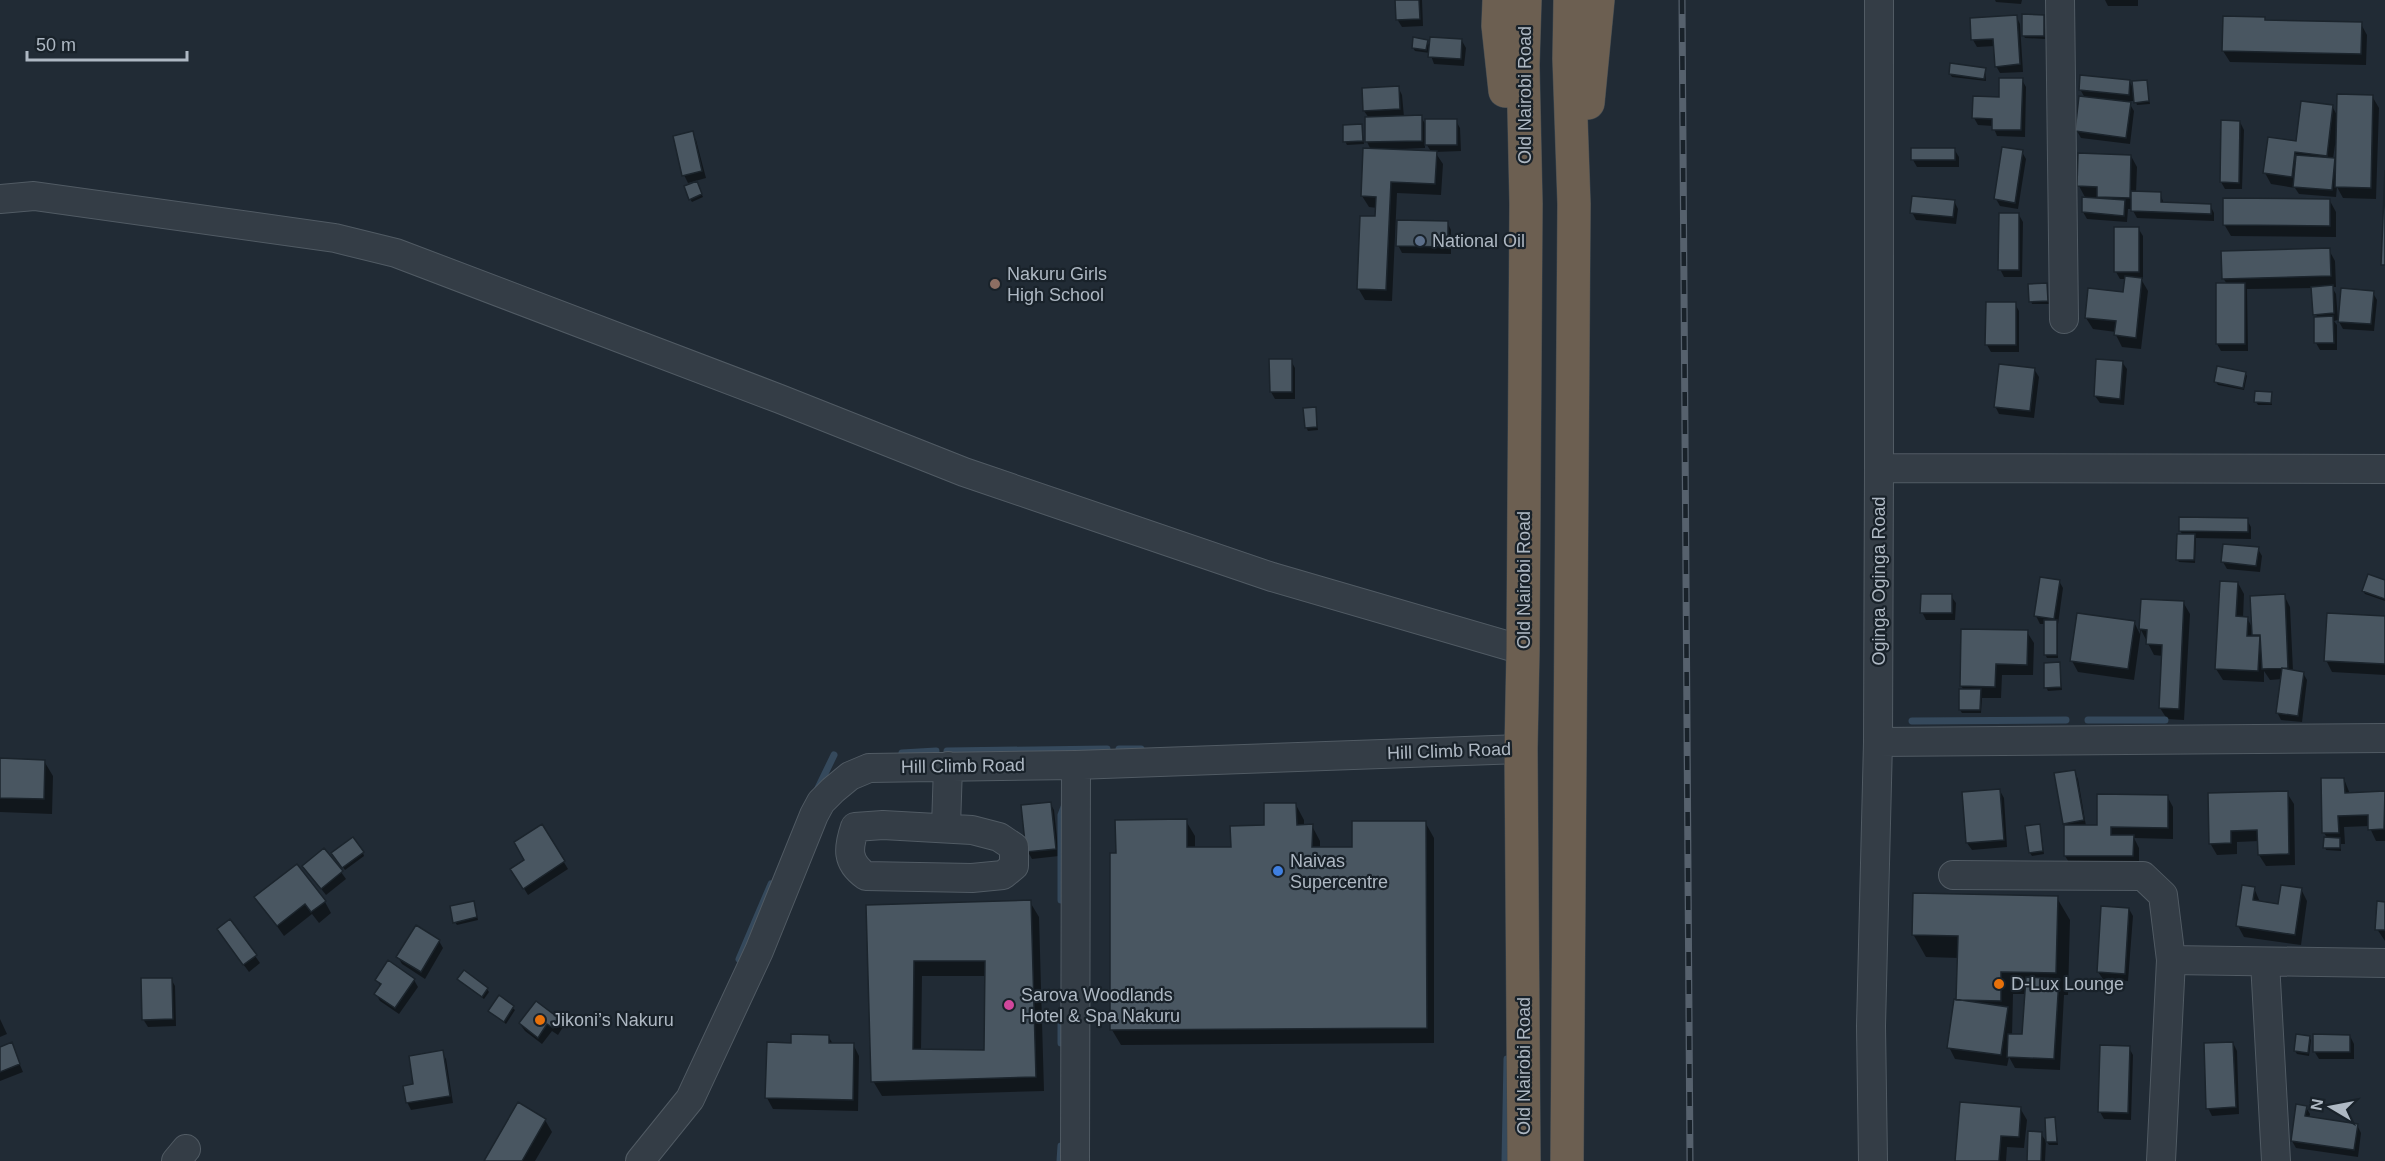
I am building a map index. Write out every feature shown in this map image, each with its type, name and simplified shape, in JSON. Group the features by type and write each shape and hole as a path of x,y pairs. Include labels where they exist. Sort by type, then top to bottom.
{"highway":[{"path":"1499,0 1498,26 1507,116 1526,204"},
{"name":"Old Nairobi Road","path":"1524,1161 1521,749 1526,204 1523,65 1525,0"},
{"path":"1567,1161 1574,204 1569,59 1570,0"},
{"path":"1574,204 1598,0"}],"street":[{"name":"Oginga Oginga Road","path":"1873,1161 1871,1026 1878,742 1878,0"},
{"path":"2060,0 2064,319"},
{"path":"0,199 34,196 57,199 335,238 396,253 452,272 1004,487 1272,577 1523,650"},
{"path":"1879,468 2385,469"},
{"path":"1878,742 2385,738"},
{"name":"Hill Climb Road","path":"640,1161 690,1099 759,951 814,815 821,802 850,776 868,768 1076,765 1521,749"},
{"path":"1075,1161 1076,765"},
{"path":"946,827 948,766"},
{"path":"855,826 946,827 999,837 1014,847 1014,866 1003,875 972,878 866,876 854,868 850,856 855,826"},
{"path":"1953,875 2143,876 2163,895 2171,960 2161,1161"},
{"path":"2171,960 2385,963"},
{"path":"2265,962 2276,1161"}],"building":[{"path":"1395,0 1419,0 1420,19 1396,20"},
{"path":"2022,14 2044,15 2044,36 2022,36"},
{"path":"2017,15 2020,64 1995,67 1993,39 1971,40 1970,18"},
{"path":"2223,16 2265,17 2265,20 2362,22 2361,54 2222,51"},
{"path":"1413,37 1428,40 1426,50 1412,48"},
{"path":"1430,37 1462,39 1461,59 1428,57"},
{"path":"1950,63 1986,68 1984,79 1949,74"},
{"path":"2080,75 2130,80 2129,95 2079,90"},
{"path":"1999,78 2023,78 2021,130 1992,130 1992,119 1972,118 1973,96 1999,97"},
{"path":"2147,80 2149,101 2134,103 2132,81"},
{"path":"1399,86 1400,109 1363,111 1362,88"},
{"path":"2337,94 2373,95 2371,188 2335,187"},
{"path":"2079,96 2131,102 2126,138 2075,131"},
{"path":"2301,101 2333,105 2327,156 2295,152 2292,177 2263,173 2268,137 2296,141"},
{"path":"1422,115 1422,141 1365,142 1365,117"},
{"path":"1425,119 1457,119 1457,145 1425,145"},
{"path":"2221,120 2240,121 2239,183 2220,182"},
{"path":"1362,124 1363,141 1343,142 1343,125"},
{"path":"693,131 702,171 682,176 673,136"},
{"path":"2002,147 2023,150 2015,203 1994,199"},
{"path":"1363,148 1437,151 1435,184 1391,182 1386,290 1357,289 1360,216 1375,216 1376,197 1361,196"},
{"path":"1911,148 1955,148 1955,160 1911,160"},
{"path":"2078,153 2131,155 2130,198 2097,197 2097,187 2077,186"},
{"path":"2296,155 2335,158 2332,190 2293,187"},
{"path":"2385,170 2385,265 2381,265"},
{"path":"697,181 702,194 689,200 684,186"},
{"path":"2131,191 2161,192 2161,202 2211,204 2211,214 2131,211"},
{"path":"1912,196 1955,200 1953,217 1910,213"},
{"path":"2082,197 2125,200 2124,216 2082,212"},
{"path":"2223,198 2330,199 2330,226 2223,225"},
{"path":"1999,213 2019,213 2019,270 1998,270"},
{"path":"1397,220 1448,221 1448,247 1396,246"},
{"path":"2114,227 2139,227 2139,272 2114,272"},
{"path":"2330,248 2331,276 2222,279 2221,251"},
{"path":"2125,276 2142,278 2136,338 2114,335 2116,321 2085,318 2088,288 2123,292"},
{"path":"2047,283 2048,301 2029,302 2028,284"},
{"path":"2216,283 2245,283 2245,344 2216,344"},
{"path":"2333,285 2334,313 2313,315 2311,287"},
{"path":"2341,288 2374,291 2371,324 2338,322"},
{"path":"1986,302 2016,302 2016,345 1985,345"},
{"path":"2333,316 2334,343 2314,343 2314,317"},
{"path":"1269,359 1292,359 1292,392 1270,392"},
{"path":"2096,359 2123,361 2120,399 2094,396"},
{"path":"1999,364 2035,368 2030,411 1994,407"},
{"path":"2217,366 2246,372 2243,388 2214,382"},
{"path":"2255,391 2272,392 2271,403 2254,402"},
{"path":"1316,407 1317,427 1305,428 1303,408"},
{"path":"2179,517 2248,518 2248,532 2179,531"},
{"path":"2177,534 2195,534 2194,560 2176,560"},
{"path":"2223,544 2259,547 2256,566 2221,562"},
{"path":"2368,574 2385,580 2385,599 2362,591"},
{"path":"2040,577 2060,580 2054,619 2034,616"},
{"path":"2220,581 2238,582 2236,616 2248,617 2247,636 2260,636 2258,671 2215,669"},
{"path":"1921,594 1952,594 1952,613 1920,613"},
{"path":"2285,594 2288,668 2262,669 2260,635 2252,635 2250,596"},
{"path":"2141,599 2184,601 2179,709 2159,708 2162,645 2146,644 2147,630 2139,629"},
{"path":"2077,613 2135,621 2128,669 2070,661"},
{"path":"2327,613 2385,616 2385,664 2324,661"},
{"path":"2044,620 2057,620 2057,655 2044,655"},
{"path":"1961,629 2028,630 2027,665 1996,664 1995,687 1960,686"},
{"path":"2060,662 2061,687 2044,688 2044,663"},
{"path":"2282,668 2304,672 2298,716 2276,713"},
{"path":"1959,689 1981,689 1980,710 1959,710"},
{"path":"0,758 45,760 44,799 0,798"},
{"path":"2075,770 2084,820 2063,824 2054,773"},
{"path":"2321,778 2344,778 2345,793 2385,791 2384,829 2368,830 2368,815 2338,816 2339,833 2322,833"},
{"path":"2000,789 2004,840 1966,843 1962,792"},
{"path":"2288,791 2289,854 2258,855 2257,830 2231,831 2231,843 2209,844 2208,793"},
{"path":"2097,794 2168,795 2168,828 2111,827 2111,835 2134,835 2133,856 2064,856 2064,825 2097,825"},
{"path":"1051,802 1056,849 1026,852 1021,805"},
{"path":"1264,803 1296,803 1297,825 1313,824 1312,847 1352,847 1352,821 1426,821 1427,1028 1110,1030 1110,853 1116,853 1115,820 1187,819 1187,847 1231,847 1230,826 1264,825"},
{"path":"542,824 565,861 523,889 510,869 524,860 514,842"},
{"path":"2040,824 2043,851 2029,853 2025,826"},
{"path":"353,837 364,852 342,868 331,853"},
{"path":"2324,837 2340,838 2340,848 2323,848"},
{"path":"324,848 343,871 321,889 302,866"},
{"path":"297,864 326,901 311,912 305,904 277,926 254,897"},
{"path":"2242,885 2255,887 2253,900 2278,904 2281,885 2302,888 2295,935 2236,926"},
{"path":"1913,893 2058,896 2056,973 2001,972 2001,1001 1956,1000 1958,936 1912,935"},
{"name":"Sarova Woodlands Hotel & Spa Nakuru","path":"1031,900 1036,1077 871,1082 866,905","holes":["914,961 985,961 984,1050 913,1049"]},
{"path":"474,901 477,917 453,923 450,906"},
{"path":"2377,901 2385,902 2385,930 2375,930"},
{"path":"2101,906 2129,908 2125,974 2097,972"},
{"path":"230,919 257,955 243,965 217,929"},
{"path":"416,925 440,940 421,972 396,957"},
{"path":"388,960 415,979 395,1008 374,994 381,984 375,980"},
{"path":"464,970 488,988 482,997 457,979"},
{"path":"2026,977 2059,979 2054,1059 2007,1057 2008,1034 2022,1034"},
{"path":"141,978 172,978 173,1019 142,1020"},
{"path":"499,995 514,1006 504,1022 488,1011"},
{"path":"1954,999 2008,1007 2001,1055 1947,1048"},
{"name":"Jikoni’s Nakuru","path":"536,1001 560,1019 553,1028 547,1024 538,1038 519,1023"},
{"path":"791,1034 829,1035 829,1043 854,1043 853,1100 765,1098 767,1042 791,1043"},
{"path":"2296,1034 2310,1036 2308,1053 2294,1051"},
{"path":"2313,1034 2350,1035 2350,1052 2313,1052"},
{"path":"12,1042 20,1064 0,1072 0,1047"},
{"path":"2233,1042 2236,1107 2206,1109 2204,1043"},
{"path":"2100,1045 2130,1046 2128,1113 2098,1112"},
{"path":"443,1050 450,1096 406,1103 403,1086 413,1084 409,1056"},
{"path":"518,1102 546,1119 522,1161 484,1161"},
{"path":"1960,1102 2021,1107 2019,1137 2001,1136 1999,1161 1955,1161"},
{"path":"2296,1104 2307,1106 2305,1116 2358,1124 2354,1150 2291,1141"},
{"path":"2055,1117 2057,1142 2046,1142 2045,1118"},
{"path":"2028,1131 2042,1132 2041,1161 2027,1161"}],"waterway":[{"path":"1912,721 2066,720"},
{"path":"2088,720 2165,720"},
{"path":"947,751 1107,749"},
{"path":"1119,749 1141,749"},
{"path":"902,753 936,751"},
{"path":"818,788 834,755"},
{"path":"1061,900 1061,815 1064,807"},
{"path":"739,959 771,884"},
{"path":"1061,1019 1061,1043"},
{"path":"1505,1161 1507,1059"},
{"path":"1060,1161 1061,1146"}],"railway":[{"path":"1682,0 1690,1161"}],"place":[{"name":"National Oil","path":"1420,241"},
{"name":"Nakuru Girls High School","path":"995,284"},
{"name":"Naivas Supercentre","path":"1278,871"},
{"name":"D-Lux Lounge","path":"1999,984"},
{"name":"Sarova Woodlands Hotel & Spa Nakuru","path":"1009,1005"},
{"name":"Jikoni’s Nakuru","path":"540,1020"}]}
